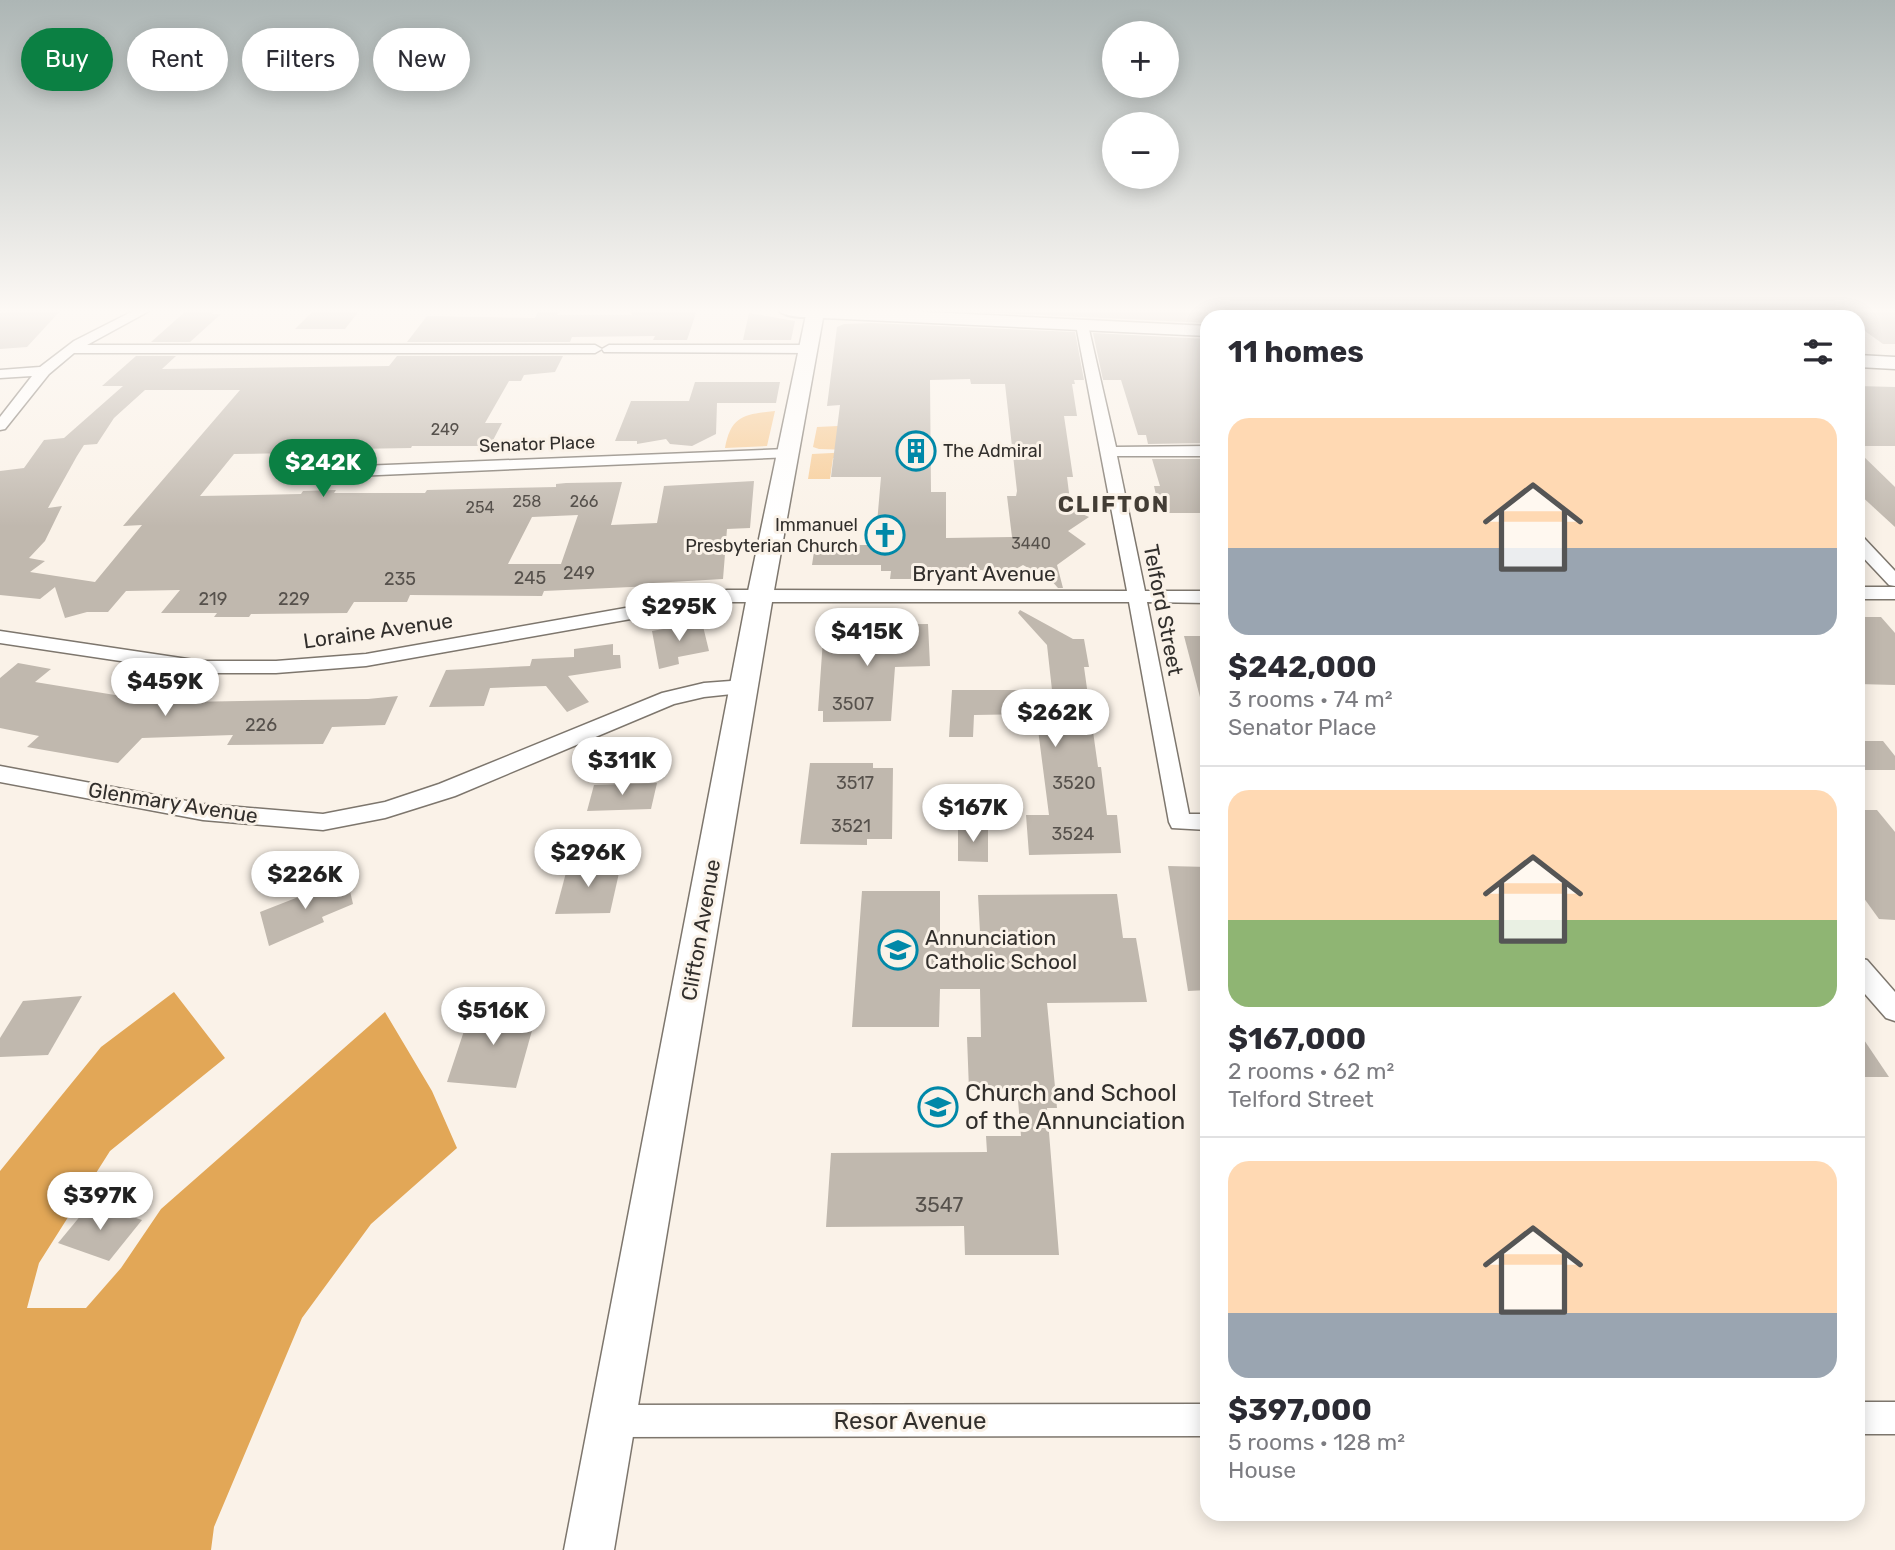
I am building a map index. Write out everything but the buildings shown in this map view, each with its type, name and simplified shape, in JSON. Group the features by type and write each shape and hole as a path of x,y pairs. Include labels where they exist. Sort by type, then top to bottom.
{"main road":[{"name":"Clifton Avenue","path":"589,1550 744,687 802,382"}],"street":[{"path":"0,426 35,382"},
{"name":"Telford Street","path":"1095,382 1180,822 1200,822"},
{"path":"1110,452 1200,452"},
{"name":"Senator Place","path":"287,474 787,454"},
{"path":"1865,549 1895,581"},
{"path":"1865,593 1895,593"},
{"name":"Loraine Avenue","path":"0,637 201,667 276,667 366,660 727,596 761,596"},
{"name":"Bryant Avenue","path":"761,596 1200,597"},
{"name":"Glenmary Avenue","path":"0,774 202,812 323,822 385,810 447,790 668,698 704,690 744,687"},
{"path":"1865,976 1895,1010"},
{"path":"1865,1418 1895,1418"},
{"name":"Resor Avenue","path":"613,1421 1200,1420"}],"shaded area":[{"path":"775,411 767,446 725,448 731,429 741,418"},
{"path":"838,426 852,450 813,447 817,427"},
{"path":"852,452 853,458 833,458 830,479 808,479 812,454"},
{"path":"174,992 225,1058 110,1151 39,1263 27,1308 86,1308 121,1268 161,1209 385,1012 432,1091 457,1148 371,1224 302,1318 214,1527 211,1550 0,1550 0,1171 101,1047"}],"place":[{"name":"The Admiral","path":"916,451"},
{"name":"Immanuel Presbyterian Church","path":"885,535"},
{"name":"Annunciation Catholic School","path":"898,950"},
{"name":"Church and School of the Annunciation","path":"938,1107"}],"district":[{"name":"CLIFTON","path":"1114,504"}]}
